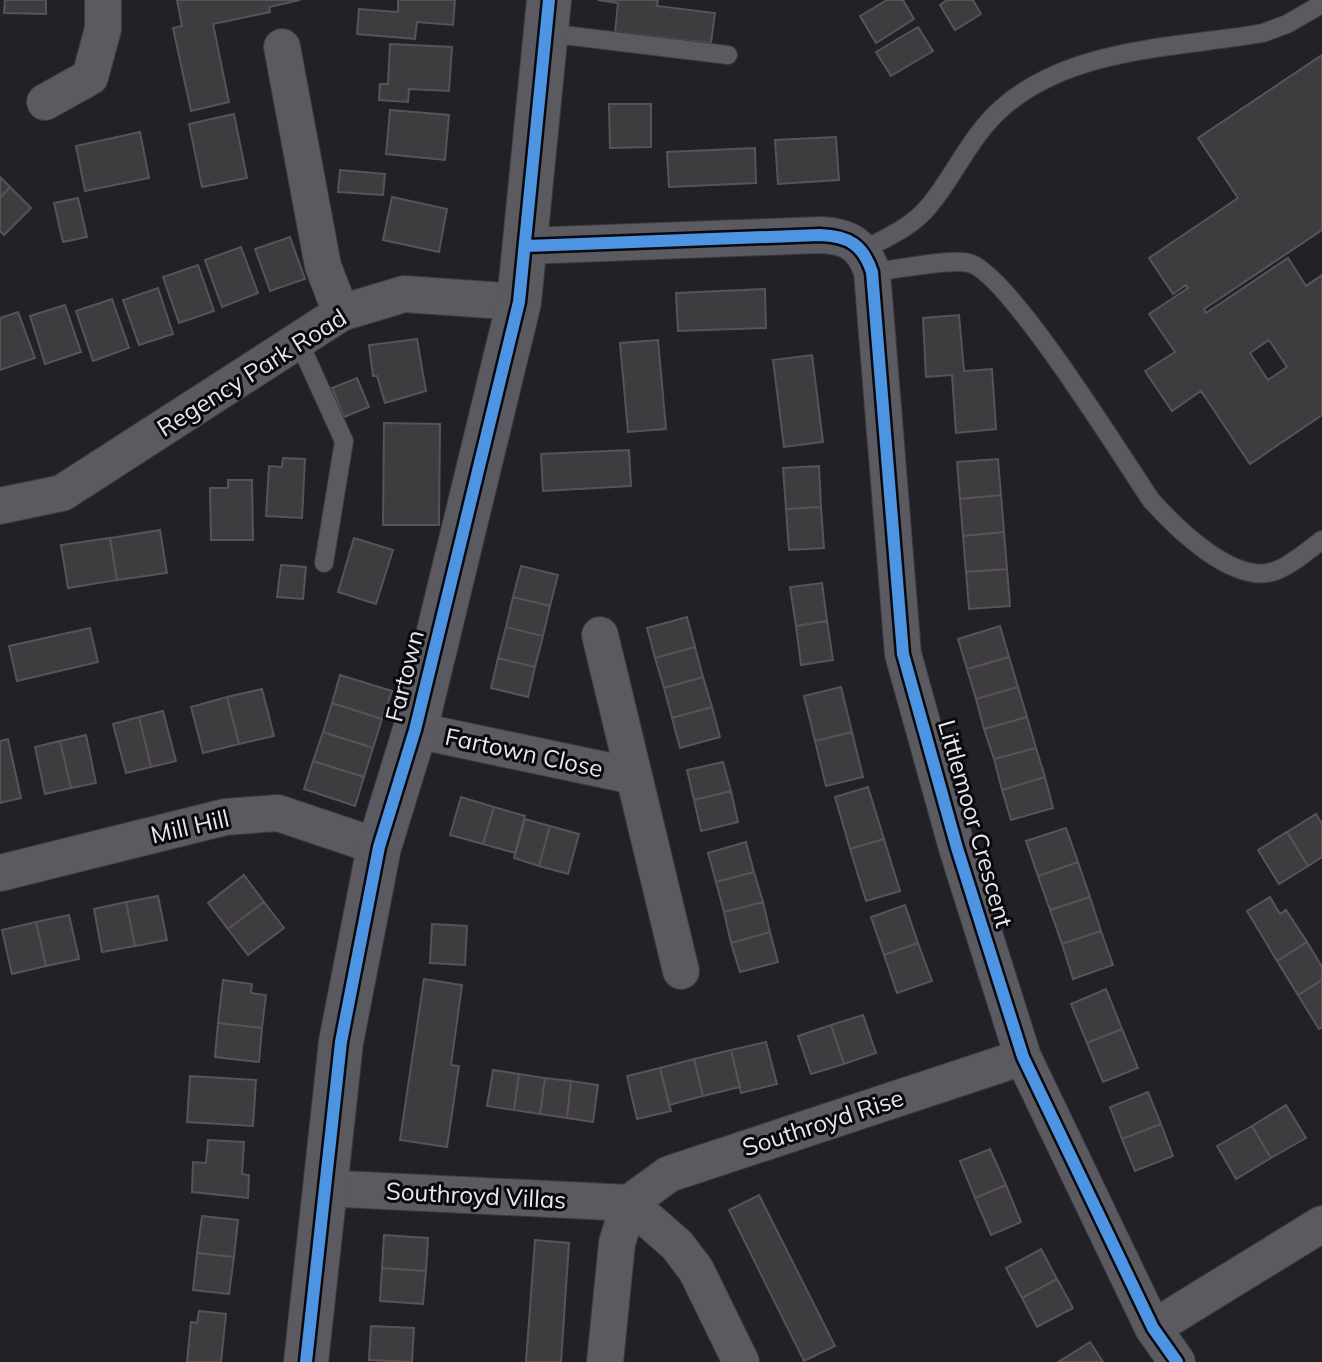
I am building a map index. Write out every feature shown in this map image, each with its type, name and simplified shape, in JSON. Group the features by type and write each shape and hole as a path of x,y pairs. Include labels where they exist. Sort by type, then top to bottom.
{"street":[{"path":"45,102 90,77 103,29 103,0"},
{"name":"Fartown","path":"306,1362 322,1188 341,1042 379,847 415,730 519,302 548,17"},
{"path":"282,47 323,266 341,313"},
{"path":"527,246 838,235 867,260"},
{"name":"Littlemoor Crescent","path":"867,260 903,654 957,848 1023,1057 1153,1328 1177,1362"},
{"name":"Regency Park Road","path":"0,506 62,493 341,313 404,294 519,302"},
{"name":"Fartown Close","path":"600,635 681,971"},
{"name":"Fartown Close","path":"415,730 633,776"},
{"name":"Mill Hill","path":"0,873 225,817 278,813 379,847"},
{"name":"Southroyd Rise","path":"629,1203 669,1174 1023,1057"},
{"name":"Southroyd Villas","path":"322,1188 629,1203"},
{"path":"605,1362 617,1243 629,1203 677,1245 696,1270 741,1362"},
{"path":"1153,1328 1322,1224"}],"lane":[{"path":"867,260 929,206 970,143 1002,108 1039,83 1083,63 1263,33 1287,24 1322,4"},
{"path":"548,17 728,55"},
{"path":"867,260 966,262 983,271 1015,303 1151,500 1175,527 1212,557 1250,571 1268,573 1278,570 1322,540"},
{"path":"299,342 344,441 324,563"}],"building":[{"path":"5,0 46,0 46,14 4,13"},
{"path":"177,0 300,0 269,7 270,12 213,24 229,102 191,111 173,28 182,26"},
{"path":"398,0 455,0 453,25 417,22 415,39 357,34 359,9 398,12"},
{"path":"598,0 658,0 657,6 715,13 711,43 615,32 618,3"},
{"path":"887,0 903,0 914,19 876,43 860,16"},
{"path":"947,0 973,0 981,14 955,30 940,5"},
{"path":"918,27 933,51 891,76 876,52"},
{"path":"390,44 452,47 449,91 409,89 408,102 379,100 380,84 388,84"},
{"path":"1322,55 1322,230 1204,309 1206,313 1288,258 1306,286 1322,275 1322,415 1250,464 1201,391 1172,411 1145,371 1175,352 1149,314 1188,288 1186,285 1173,294 1149,258 1238,198 1198,138","holes":["1269,340 1287,367 1268,380 1250,353"]},
{"path":"609,104 651,104 651,147 610,148"},
{"path":"390,110 449,115 445,160 386,154"},
{"path":"234,114 247,178 202,187 189,124"},
{"path":"140,132 149,178 85,191 76,146"},
{"path":"836,137 839,180 778,184 775,140"},
{"path":"755,148 756,183 669,187 667,152"},
{"path":"340,170 385,174 383,195 338,192"},
{"path":"0,177 10,187 0,198"},
{"path":"10,187 31,208 4,235 0,231 0,198"},
{"path":"392,197 447,209 439,252 383,240"},
{"path":"78,198 87,237 63,242 54,203"},
{"path":"290,237 305,279 270,291 255,249"},
{"path":"241,247 258,293 222,307 205,260"},
{"path":"198,265 214,311 179,323 163,277"},
{"path":"158,288 173,334 139,345 123,300"},
{"path":"765,289 766,328 678,331 676,293"},
{"path":"112,299 129,348 93,361 76,311"},
{"path":"65,305 81,352 45,364 30,316"},
{"path":"18,312 35,358 0,370 0,318"},
{"path":"959,315 964,371 992,369 996,429 956,433 952,375 926,377 923,318"},
{"path":"417,339 426,391 385,403 377,376 373,376 369,345"},
{"path":"658,340 666,429 628,432 620,343"},
{"path":"812,355 823,442 784,447 773,360"},
{"path":"357,378 369,407 344,417 332,388"},
{"path":"384,423 440,424 439,525 383,525"},
{"path":"629,450 631,486 543,491 541,454"},
{"path":"283,458 305,459 302,518 266,516 269,466 282,467"},
{"path":"998,459 1001,495 960,499 957,462"},
{"path":"819,466 821,507 786,509 783,468"},
{"path":"228,480 252,480 253,540 211,540 210,488 228,488"},
{"path":"1001,495 1004,532 963,536 960,499"},
{"path":"821,507 824,548 789,550 786,509"},
{"path":"160,530 167,573 117,580 110,538"},
{"path":"1004,532 1007,569 966,572 963,536"},
{"path":"110,538 117,580 68,588 61,545"},
{"path":"354,538 393,550 376,604 338,592"},
{"path":"281,565 306,567 303,599 277,597"},
{"path":"521,566 558,575 550,606 513,597"},
{"path":"1007,569 1010,606 969,609 966,572"},
{"path":"822,583 827,621 796,626 790,587"},
{"path":"513,597 550,606 543,636 506,627"},
{"path":"687,617 695,647 655,658 647,628"},
{"path":"827,621 833,660 801,665 796,626"},
{"path":"1000,626 1009,657 967,669 958,639"},
{"path":"506,627 543,636 535,667 498,658"},
{"path":"90,628 98,662 17,681 9,646"},
{"path":"695,647 703,677 664,688 655,658"},
{"path":"1009,657 1018,687 976,699 967,669"},
{"path":"498,658 535,667 528,697 491,688"},
{"path":"340,675 392,691 382,719 332,703"},
{"path":"703,677 712,707 672,718 664,688"},
{"path":"841,687 852,732 815,741 804,696"},
{"path":"1018,687 1027,717 984,729 976,699"},
{"path":"262,689 274,736 239,744 227,697"},
{"path":"227,697 239,744 203,753 191,707"},
{"path":"332,703 382,719 373,748 323,732"},
{"path":"712,707 720,737 680,748 672,718"},
{"path":"163,711 176,761 151,767 139,717"},
{"path":"139,717 151,767 126,773 113,724"},
{"path":"1027,717 1036,748 994,759 984,729"},
{"path":"323,732 373,748 364,777 313,761"},
{"path":"852,732 863,777 826,786 815,741"},
{"path":"86,735 96,783 71,788 60,741"},
{"path":"8,739 21,798 0,803 0,741"},
{"path":"60,741 71,788 45,794 35,747"},
{"path":"1036,748 1045,777 1002,790 994,759"},
{"path":"313,761 364,777 355,806 304,789"},
{"path":"723,762 731,791 694,800 687,770"},
{"path":"1045,777 1053,808 1011,820 1002,790"},
{"path":"868,787 884,839 850,849 835,797"},
{"path":"731,791 738,822 701,831 694,800"},
{"path":"461,797 494,807 483,844 450,835"},
{"path":"494,807 525,816 515,853 483,844"},
{"path":"1316,814 1322,824 1322,857 1308,866 1287,832"},
{"path":"525,819 550,826 539,866 514,858"},
{"path":"550,826 579,834 568,874 539,866"},
{"path":"1066,828 1078,862 1038,876 1026,841"},
{"path":"1287,832 1308,866 1279,884 1258,850"},
{"path":"884,839 900,891 866,901 850,849"},
{"path":"746,842 754,872 716,882 708,853"},
{"path":"1078,862 1090,897 1050,910 1038,876"},
{"path":"754,872 763,902 724,912 716,882"},
{"path":"244,875 264,902 228,929 208,903"},
{"path":"158,896 167,940 135,946 126,902"},
{"path":"1090,897 1101,931 1062,944 1050,910"},
{"path":"1270,897 1280,914 1286,910 1307,942 1277,961 1247,911"},
{"path":"126,902 135,946 102,952 94,909"},
{"path":"264,902 284,928 248,955 228,929"},
{"path":"763,902 770,932 731,943 724,912"},
{"path":"905,905 918,943 884,955 871,917"},
{"path":"69,915 79,959 46,966 36,922"},
{"path":"36,922 46,966 12,974 2,930"},
{"path":"432,924 467,926 465,965 430,963"},
{"path":"1101,931 1113,965 1073,979 1062,944"},
{"path":"770,932 778,962 740,972 731,943"},
{"path":"1307,942 1322,967 1322,980 1298,995 1277,961"},
{"path":"918,943 932,981 897,993 884,955"},
{"path":"424,979 462,985 451,1065 459,1066 447,1147 400,1140"},
{"path":"223,980 252,984 251,993 266,995 262,1028 218,1023"},
{"path":"1322,980 1322,1027 1319,1029 1298,995"},
{"path":"1106,989 1122,1029 1087,1043 1071,1004"},
{"path":"863,1015 876,1053 844,1064 831,1025"},
{"path":"218,1023 262,1028 259,1062 215,1057"},
{"path":"831,1025 844,1064 811,1074 798,1036"},
{"path":"1122,1029 1138,1068 1103,1082 1087,1043"},
{"path":"766,1042 777,1084 741,1093 731,1050"},
{"path":"731,1050 740,1087 703,1096 694,1059"},
{"path":"694,1059 703,1096 669,1105 660,1068"},
{"path":"660,1068 671,1111 637,1119 627,1076"},
{"path":"493,1070 519,1074 514,1110 487,1106"},
{"path":"519,1074 545,1078 540,1114 514,1110"},
{"path":"190,1076 256,1080 253,1126 187,1122"},
{"path":"545,1078 571,1081 567,1118 540,1114"},
{"path":"571,1081 598,1085 593,1122 567,1118"},
{"path":"1148,1092 1161,1124 1122,1139 1110,1107"},
{"path":"1286,1105 1306,1138 1271,1158 1252,1126"},
{"path":"1161,1124 1173,1156 1135,1171 1122,1139"},
{"path":"1252,1126 1271,1158 1236,1179 1217,1146"},
{"path":"208,1140 244,1142 242,1174 249,1175 248,1198 192,1192 193,1162 206,1163"},
{"path":"990,1149 1006,1185 975,1198 960,1161"},
{"path":"1006,1185 1021,1222 991,1235 975,1198"},
{"path":"759,1195 835,1346 804,1361 729,1210"},
{"path":"202,1216 238,1220 234,1257 197,1253"},
{"path":"384,1235 428,1238 426,1271 382,1268"},
{"path":"535,1240 569,1243 561,1362 526,1362"},
{"path":"1041,1249 1057,1279 1022,1298 1006,1268"},
{"path":"197,1253 234,1257 229,1294 193,1290"},
{"path":"382,1268 426,1271 423,1304 380,1301"},
{"path":"1057,1279 1073,1308 1037,1327 1022,1298"},
{"path":"199,1311 226,1314 221,1362 187,1362 191,1322 197,1323"},
{"path":"371,1326 414,1328 412,1362 369,1360"},
{"path":"1090,1342 1103,1362 1058,1362"}],"cycle path":[{"path":"306,1362 341,1042 379,847 415,730 519,302 549,0"},
{"path":"527,246 820,235 847,240 864,255 872,272 903,654 957,848 1023,1057 1153,1328 1177,1362"}]}
